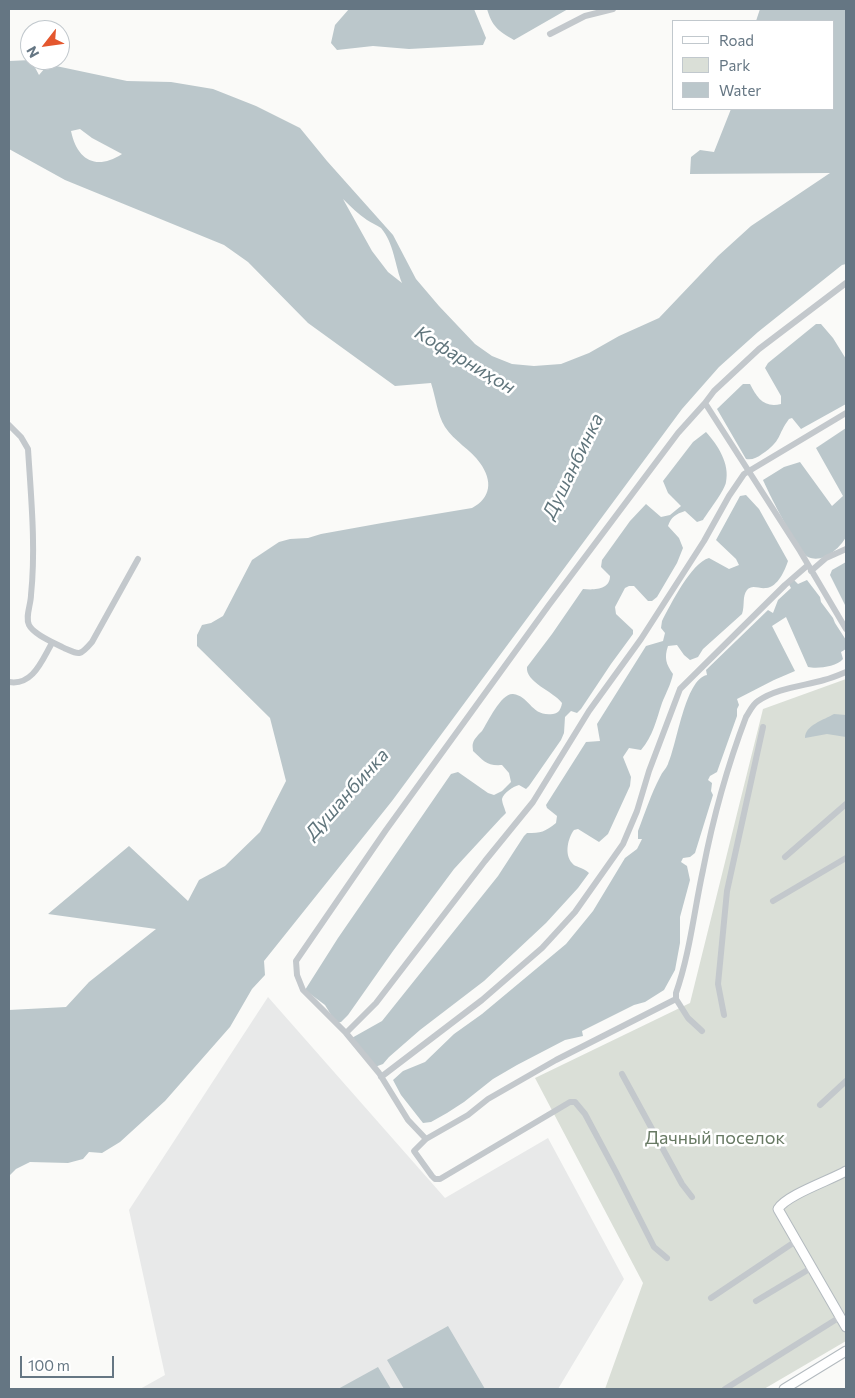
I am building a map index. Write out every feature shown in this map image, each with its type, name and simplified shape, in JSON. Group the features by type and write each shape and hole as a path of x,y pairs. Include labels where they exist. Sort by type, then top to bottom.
{"street":[{"path":"550,34 585,16 612,9"},
{"path":"426,1139 408,1120 381,1077 346,1033 303,990 297,975 296,962 386,830 549,605 678,433 714,391 758,349 846,283"},
{"path":"705,403 812,571 846,629"},
{"path":"346,1033 376,1003 485,861 533,802 589,711 642,640 704,541 729,496 748,470 846,413"},
{"path":"9,425 21,437 28,449 33,545 32,594 28,621 31,628 52,643 75,654 84,652 92,642 138,559"},
{"path":"812,571 826,558 846,549"},
{"path":"381,1077 495,988 542,948 575,912 622,844 637,811 649,771 680,689 785,584 808,565"},
{"path":"9,682 21,682 34,673 52,643"},
{"path":"702,1031 688,1018 676,999 676,993 688,956 703,868 724,779 746,717 751,708 766,697 846,672"},
{"path":"724,1014 718,984 727,891 763,727"},
{"path":"784,857 846,804"},
{"path":"773,901 846,858"},
{"path":"666,1258 654,1247 585,1114 575,1102 570,1102 440,1179 435,1179 432,1176 414,1151 426,1139 468,1115 488,1099 556,1060 676,999"},
{"path":"622,1074 682,1184 692,1197"},
{"path":"820,1105 846,1081"},
{"path":"846,1171 796,1196 778,1209 846,1327"},
{"path":"711,1298 796,1241"},
{"path":"756,1301 811,1268"},
{"path":"725,1389 840,1317"},
{"path":"784,1389 846,1351"}],"shaded area":[{"path":"268,997 445,1198 548,1138 624,1279 558,1389 140,1389 165,1375 129,1210"}],"green space":[{"name":"Дачный поселок","path":"846,679 846,1341 764,1389 605,1389 643,1283 535,1078 690,1003 763,709"}],"water":[{"path":"349,9 474,9 486,38 483,45 409,49 373,46 337,50 331,43 335,25"},
{"path":"487,9 568,9 514,40 496,28"},
{"path":"760,9 846,9 846,264 842,265 758,332 719,367 682,409 392,801 264,961 265,975 252,989 230,1027 165,1101 120,1142 102,1153 89,1152 83,1159 68,1163 30,1162 16,1169 9,1176 9,1010 66,1007 89,982 156,929 48,914 129,846 188,901 199,880 225,866 260,832 286,781 270,718 197,646 197,635 202,625 211,623 223,616 252,560 279,542 472,508 483,499 488,483 487,476 480,463 453,437 442,422 431,383 395,386 308,323 248,262 224,245 65,180 9,149 9,61 20,60 20,70 36,70 39,75 43,70 70,69 127,81 171,82 213,89 256,106 300,128 393,235 416,279 439,306 475,344 492,356 512,364 534,366 561,364 589,353 619,336 659,318 718,256 751,226 830,173 690,174 691,157 700,150 714,152 731,110 835,110 835,20 756,20","holes":["80,129 92,138 122,154 104,162 89,160 78,149 71,131","343,199 369,221 381,228 389,241 402,283 388,272 372,251"]},
{"path":"816,324 821,324 833,338 846,359 846,404 801,429 792,418 789,419 773,445 756,458 746,459 717,409 743,384 750,384 755,394 762,401 770,405 781,404 781,396 765,368 768,363"},
{"path":"846,428 846,537 840,546 830,554 814,559 803,553 777,509 763,480 784,467 800,462 832,506 843,496 816,448"},
{"path":"706,432 715,443 725,462 727,475 725,486 703,520 697,522 685,511 672,518 668,526 679,538 683,548 677,563 657,597 652,601 648,601 634,586 625,588 615,607 616,614 633,630 633,634 581,709 577,713 571,711 565,717 564,733 561,740 529,786 526,789 519,785 504,794 502,801 506,813 454,869 348,1015 341,1022 336,1023 325,1005 305,990 338,938 451,774 458,772 488,793 494,795 502,791 511,782 509,773 502,765 489,764 473,751 474,740 500,703 508,695 513,694 523,698 535,710 540,712 546,714 557,713 562,703 530,677 527,667 583,589 601,588 607,584 610,576 601,567 602,560 630,521 646,504 661,517 670,515 681,506 668,493 663,481 693,442"},
{"path":"746,495 759,509 788,561 785,569 774,585 763,588 753,587 747,590 742,614 703,649 698,657 690,660 677,645 668,646 666,657 667,664 673,674 671,681 654,728 645,745 641,750 629,748 623,757 631,777 630,786 608,834 599,842 578,829 574,830 570,837 568,855 570,859 573,864 589,873 546,923 484,981 420,1030 383,1064 375,1067 350,1039 382,1021 498,876 524,836 527,833 543,831 556,823 557,816 546,805 586,742 600,741 597,724 646,646 663,641 665,633 661,628 662,621 689,576 702,561 709,558 729,569 739,565 736,559 716,540 740,496"},
{"path":"846,562 846,607 830,575 832,570"},
{"path":"794,580 798,584 807,580 820,597 821,602 846,640 846,649 841,652 843,659 836,664 826,667 808,667 786,617 772,626 795,671 737,699 739,705 737,716 717,772 710,776 708,780 712,783 711,791 713,795 695,853 690,857 683,858 681,862 687,866 690,880 680,917 680,943 675,970 664,990 645,1002 634,1005 582,1031 583,1036 565,1040 517,1065 493,1079 447,1113 431,1122 423,1123 401,1095 393,1080 403,1071 425,1062 454,1034 482,1014 566,944 593,911 625,858 637,849 642,839 638,839 638,831 654,790 668,764 687,700 693,688 699,679 707,675 706,670 768,610 773,613 778,600 791,588 788,583"},
{"path":"834,714 846,715 846,737 827,734 805,738 806,733 812,726"},
{"path":"448,1326 485,1389 404,1389 387,1360"},
{"path":"378,1367 391,1389 338,1389"}],"water label":[{"name":"Кофарниҳон","path":"465,360"},
{"name":"Душанбинка","path":"573,466"},
{"name":"Душанбинка","path":"347,794"}]}
